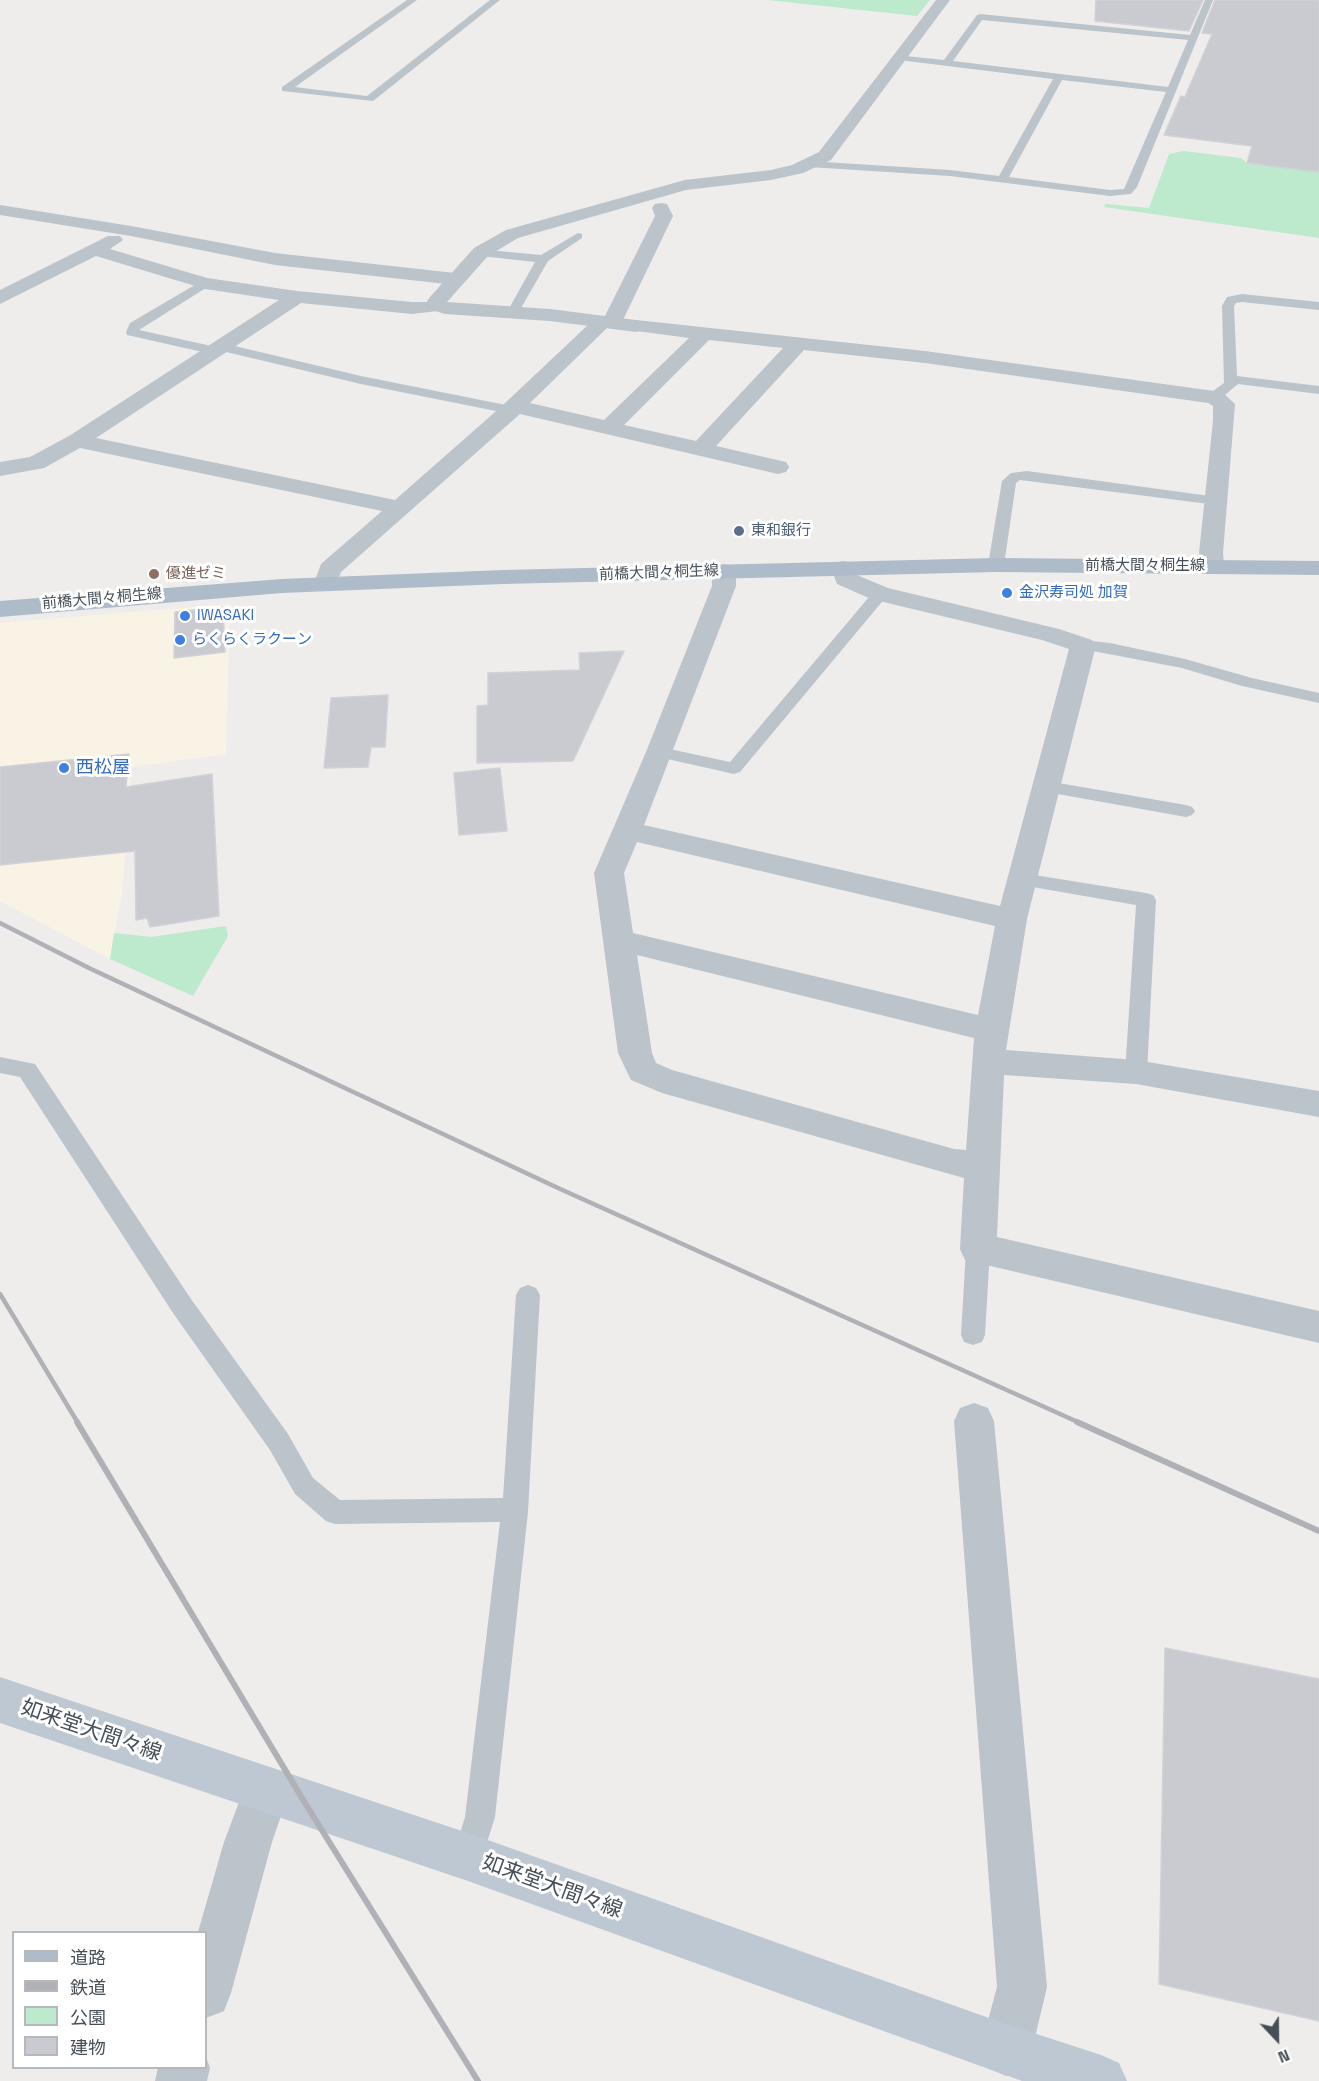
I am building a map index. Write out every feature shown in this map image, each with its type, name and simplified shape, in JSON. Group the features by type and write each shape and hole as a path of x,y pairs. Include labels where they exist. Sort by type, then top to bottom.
{"main road":[{"name":"前橋大間々桐生線","path":"0,609 326,583 996,565 1319,568"},
{"name":"如来堂大間々線","path":"0,1700 468,1857 1101,2081"}],"street":[{"path":"439,306 436,301 481,252 512,234 684,185 771,175 809,164 825,156 943,0"},
{"path":"326,583 330,569 513,408 598,327 607,322 664,216 661,208"},
{"path":"0,210 131,231 275,259 455,279"},
{"path":"0,298 131,231"},
{"path":"94,250 205,282 297,297 412,308 439,306 460,310 513,312 607,322 925,357 1214,397 1224,404 1212,566"},
{"path":"0,469 36,463 77,441 297,297"},
{"path":"608,428 704,334"},
{"path":"700,449 798,344"},
{"path":"513,408 778,467"},
{"path":"77,441 401,507"},
{"path":"843,568 846,579 879,594 1050,634 1083,645 1012,919 989,1046 978,1249 1011,1254 1319,1327"},
{"path":"724,571 724,586 660,752 609,873 635,1053 643,1071 662,1080 954,1163 982,1166"},
{"path":"626,830 1012,919"},
{"path":"619,944 641,945 989,1046 1319,1104"},
{"path":"974,1421 1022,1987 1006,2049"},
{"path":"207,1989 248,1842 267,1790"}],"lane":[{"path":"413,0 286,89 369,99 496,0"},
{"path":"809,164 907,170 1004,179 1110,193 1127,192 1209,0"},
{"path":"946,63 980,17 1193,38"},
{"path":"899,57 1172,90"},
{"path":"1004,179 1058,78"},
{"path":"513,312 543,259 578,236"},
{"path":"481,252 543,259"},
{"path":"205,282 134,326 132,332 361,380 513,408"},
{"path":"1214,397 1231,384 1228,306 1231,300 1242,298 1319,306"},
{"path":"1230,379 1319,390"},
{"path":"996,565 1009,481 1016,477 1027,475 1217,501"},
{"path":"660,752 734,768 879,594"},
{"path":"1083,645 1110,648 1185,664 1248,682 1319,698"},
{"path":"1047,787 1186,811"},
{"path":"1022,879 1146,900 1136,1072"},
{"path":"0,1065 27,1070 182,1306 279,1442 304,1485 335,1512 491,1509 515,1512"},
{"path":"973,1335 978,1249"},
{"path":"468,1857 480,1816 515,1512 528,1295"}],"shaded area":[{"path":"230,604 226,754 131,767 122,894 110,959 0,901 0,623"}],"green space":[{"path":"768,0 930,0 917,16"},
{"path":"1184,151 1241,158 1247,163 1319,172 1319,238 1104,207 1106,204 1149,208 1169,154"},
{"path":"226,926 228,936 193,996 110,959 114,933 151,937"}],"building":[{"path":"1096,0 1203,0 1189,31 1095,21"},
{"path":"1215,0 1319,0 1319,172 1247,163 1252,146 1164,135 1181,96 1185,97 1212,34 1202,33"},
{"path":"223,607 225,652 174,658 175,612"},
{"path":"624,651 573,761 477,763 477,706 488,705 488,673 580,670 579,653"},
{"path":"388,695 385,747 371,747 368,767 324,768 331,698"},
{"path":"129,754 126,787 212,774 219,916 150,927 147,918 136,920 135,851 0,865 0,767"},
{"path":"500,768 507,831 459,835 454,773"},
{"path":"1165,1648 1319,1679 1319,2021 1159,1984"}],"railway":[{"path":"0,923 89,968 558,1188 1080,1423"},
{"path":"0,1294 78,1423"},
{"path":"77,1422 305,1803 478,2081"},
{"path":"1077,1422 1319,1531"}],"place":[{"name":"東和銀行","path":"739,531"},
{"name":"優進ゼミ","path":"154,574"},
{"name":"金沢寿司処 加賀","path":"1007,593"},
{"name":"IWASAKI","path":"185,616"},
{"name":"らくらくラクーン","path":"180,640"},
{"name":"西松屋","path":"64,768"}]}
